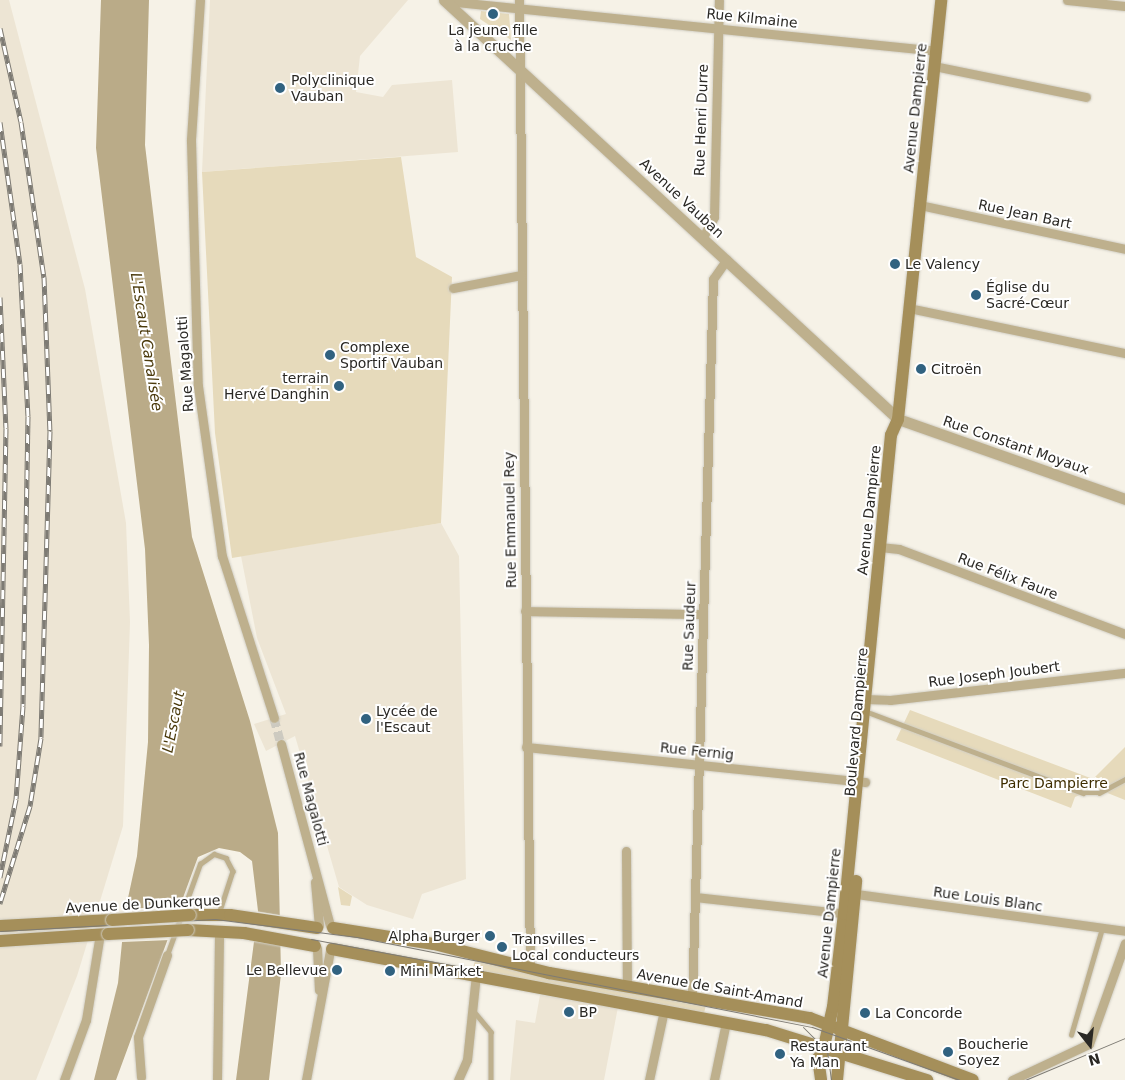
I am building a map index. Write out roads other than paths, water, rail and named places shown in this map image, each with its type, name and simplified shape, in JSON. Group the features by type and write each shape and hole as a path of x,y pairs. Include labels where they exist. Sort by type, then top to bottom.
{"main road":[{"name":"Avenue Dampierre","path":"898,419 941,0"},
{"name":"Boulevard Dampierre","path":"849,914 868,705 898,419"},
{"name":"Avenue de Dunkerque","path":"0,926 219,914 321,927"},
{"name":"Avenue Dampierre","path":"834,1048 849,914"},
{"name":"Avenue de Saint-Amand","path":"321,927 434,944 530,969 837,1026 973,1080"},
{"path":"320,947 338,939 321,927 312,936 320,947 726,1022 834,1048 927,1080"},
{"name":"Avenue de Dunkerque","path":"0,940 219,930 320,947"},
{"path":"799,1039 813,1051 820,1064 820,1080"},
{"path":"820,1064 834,1048"},
{"path":"834,1048 838,1077 865,1059"}],"street":[{"name":"Rue Magalotti","path":"200,0 191,141 198,386 222,556 274,718"},
{"name":"Rue Henri Durre","path":"703,237 714,217 719,0"},
{"path":"1067,0 1125,6"},
{"name":"Rue Kilmaine","path":"445,1 519,4 718,29 936,51"},
{"name":"Avenue Vauban","path":"445,1 727,259 898,419"},
{"name":"Rue Emmanuel Rey","path":"519,4 530,969"},
{"path":"934,66 1086,97"},
{"name":"Rue Jean Bart","path":"920,205 1125,249"},
{"name":"Rue Saudeur","path":"692,999 713,279 727,259"},
{"path":"453,288 521,275"},
{"path":"909,308 1125,353"},
{"name":"Rue Constant Moyaux","path":"898,419 1125,499"},
{"name":"Rue Félix Faure","path":"884,547 1125,634"},
{"path":"525,612 703,614"},
{"name":"Rue Joseph Joubert","path":"868,705 1125,673"},
{"name":"Rue Magalotti","path":"281,744 313,861 321,927"},
{"name":"Rue Fernig","path":"526,747 861,781"},
{"path":"626,851 627,987"},
{"name":"Rue Louis Blanc","path":"851,893 1125,931"},
{"path":"694,897 849,914"},
{"path":"217,1080 219,930"},
{"path":"64,1080 86,1020 101,934"},
{"path":"1012,1080 1089,1044 1125,943"},
{"path":"306,1080 319,1004 320,947"},
{"path":"319,1004 320,947"},
{"path":"142,1079 138,1037 167,955"},
{"path":"458,1080 467,1060 476,975"},
{"path":"649,1080 664,1010"},
{"path":"714,1080 726,1022"}],"lane":[{"path":"868,705 1082,793 1098,793 1125,779"},
{"path":"167,955 200,864 214,854 226,858 233,871 219,914"},
{"path":"1071,1035 1102,928"},
{"path":"472,1009 492,1032 491,1080"}],"water":[{"path":"101,0 149,0 145,145 192,537 250,721 278,833 281,974 269,1080 236,1080 258,911 252,861 240,852 219,848 198,857 116,1080 94,1080 118,983 125,912 137,856 148,742 149,645 145,549 96,148"}],"tunnel":[{"path":"274,718 281,744"}],"tram line":[{"path":"0,931 215,919 357,937 812,1027 960,1080"},
{"path":"311,939 483,971"},
{"path":"803,1027 827,1051 831,1080"},
{"path":"1025,1080 1125,1038"}],"railway":[{"path":"0,28 21,122 44,277 50,431 41,738 30,806 0,903"},
{"path":"0,122 20,264 28,416 23,706 16,799 0,877"},
{"path":"0,297 6,428 0,746"}],"place":[{"name":"La jeune fille à la cruche","path":"493,14"},
{"name":"Polyclinique Vauban","path":"280,88"},
{"name":"Le Valency","path":"895,264"},
{"name":"Église du Sacré-Cœur","path":"976,295"},
{"name":"Complexe Sportif Vauban","path":"330,355"},
{"name":"Citroën","path":"921,369"},
{"name":"terrain Hervé Danghin","path":"339,386"},
{"name":"Lycée de l'Escaut","path":"366,719"},
{"name":"Alpha Burger","path":"490,936"},
{"name":"Transvilles – Local conducteurs","path":"502,947"},
{"name":"Le Bellevue","path":"337,970"},
{"name":"Mini Market","path":"390,971"},
{"name":"BP","path":"569,1012"},
{"name":"La Concorde","path":"865,1013"},
{"name":"Boucherie Soyez","path":"948,1052"},
{"name":"Restaurant Ya Man","path":"780,1054"}],"water label":[{"name":"L'Escaut Canalisée","path":"146,342"},
{"name":"L'Escaut","path":"174,722"}],"park label":[{"name":"Parc Dampierre","path":"1054,783"}]}
